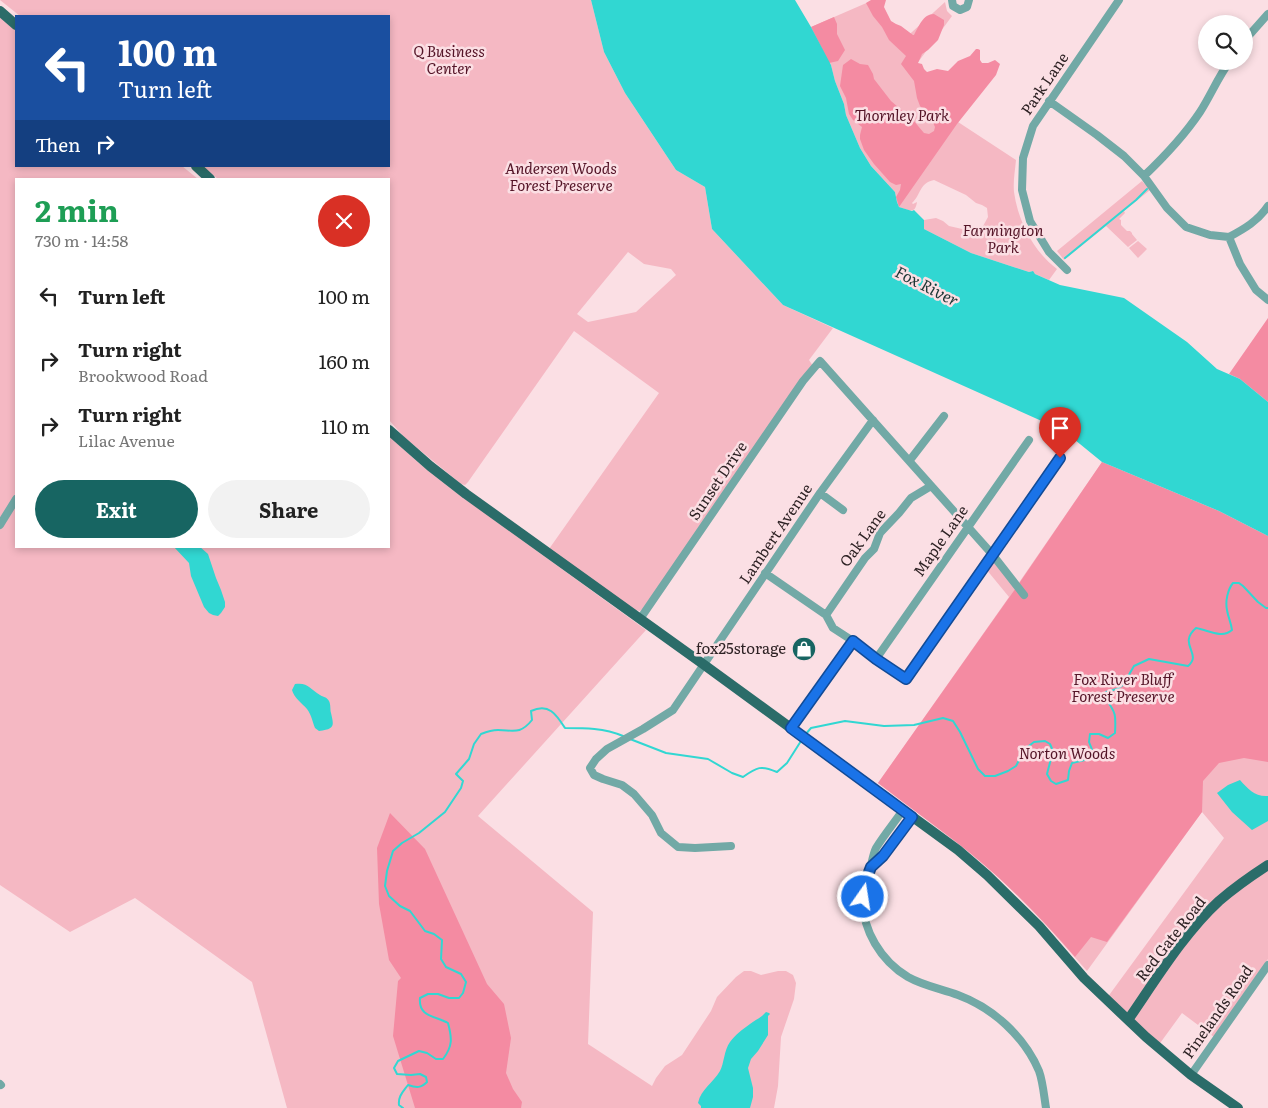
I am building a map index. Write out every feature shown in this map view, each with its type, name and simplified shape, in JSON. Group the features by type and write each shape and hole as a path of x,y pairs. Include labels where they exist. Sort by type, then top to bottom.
{"main road":[{"path":"0,11 15,24"},
{"path":"197,167 209,178"},
{"path":"390,431 466,494 958,850 987,875 1039,926 1084,978 1158,1048 1238,1108"},
{"name":"Red Gate Road","path":"1128,1020 1202,919 1219,901 1245,880 1268,865"}],"street":[{"path":"952,0 953,6 960,10 967,7 969,0"},
{"name":"Park Lane","path":"1067,270 1049,252 1030,221 1022,190 1023,158 1033,126 1119,0"},
{"path":"1253,31 1268,14"},
{"path":"1144,176 1188,130 1224,70"},
{"path":"1049,102 1097,134 1124,156 1144,176 1167,208 1186,227 1210,235 1229,237 1248,226 1263,214 1268,206"},
{"path":"1229,237 1240,264 1256,290 1268,300"},
{"name":"Sunset Drive","path":"640,619 800,385 820,361 873,420"},
{"path":"910,460 944,416"},
{"path":"873,420 992,554 1024,595"},
{"name":"Lambert Avenue","path":"731,846 678,847 661,833 652,815 634,794 622,785 594,775 590,768 596,758 607,749 672,710 820,493 873,420"},
{"name":"Maple Lane","path":"876,659 1029,440"},
{"path":"765,573 826,615 833,628 906,679 1060,458"},
{"name":"Oak Lane","path":"826,615 865,558 874,549 880,534 911,498 932,486"},
{"path":"820,493 843,510"},
{"path":"0,524 15,501"},
{"path":"794,730 853,641"},
{"path":"903,810 875,849 866,880 863,897 864,914 873,941 879,951 908,977 974,1002 997,1017 1014,1032 1021,1040 1039,1072 1046,1108"},
{"path":"871,867 883,856 912,817"},
{"name":"Pinelands Road","path":"1191,1074 1268,965"}],"green space":[{"name":"Andersen Woods Forest Preserve","path":"0,0 591,0 604,52 625,93 676,170 705,187 712,229 783,305 833,328 809,360 813,366 644,608 640,611 635,610 549,549 659,393 574,331 468,482 465,485 461,484 404,437 390,421 390,178 217,178 203,167 390,167 390,15 19,15","holes":["628,252 644,264 671,269 676,275 636,312 588,322 577,314"]},
{"name":"Thornley Park","path":"871,0 886,0 884,7 891,21 913,35 927,16 934,14 944,20 938,40 922,54 918,63 922,64 927,72 937,69 948,71 958,61 970,56 976,49 980,50 980,60 982,63 995,60 1000,64 996,75 957,124 899,207 896,197 901,184 896,185 890,182 874,164 864,150 860,139 862,127 849,114 846,98 840,86 843,65 851,59 860,64 868,65 874,79 891,101 913,120 924,133 929,134 934,131 935,127 931,118 920,106 914,81 901,64 906,56 889,40 873,16 866,3"},
{"name":"Thornley Park","path":"871,1 901,42 945,2 947,11 952,16 916,65 958,122 1016,160 1014,192 1019,214 1034,244 1048,262 1057,269 1049,280 1032,271 1029,272 971,253 924,229 924,220 936,218 949,226 978,231 982,228 988,217 987,208 976,203 966,195 934,180 923,186 912,203 917,202 915,209 909,210 899,207 895,192 871,166 860,148 846,115 831,65 811,27"},
{"path":"0,17 15,30 15,167 183,167 197,178 15,178 15,548 390,548 390,435 418,462 450,488 646,630 478,816 593,912 588,1044 652,1086 665,1066 682,1055 711,1011 717,997 736,977 744,971 751,971 761,975 786,971 793,975 796,983 794,999 781,1037 778,1086 774,1108 287,1108 252,982 135,898 70,932 0,885"},
{"path":"834,17 837,24 837,34 845,50 838,61 829,63 811,27"},
{"name":"Farmington Park","path":"1142,181 1150,190 1124,211 1125,213 1119,219 1121,220 1121,225 1127,231 1130,231 1137,240 1128,247 1106,226 1064,260 1057,251"},
{"path":"1138,241 1147,249 1138,258 1129,248"},
{"path":"1268,318 1268,402 1240,379 1229,374"},
{"name":"Norton Woods","path":"1102,462 1268,536 1268,959 1214,1037 1182,1013 1158,1046 1107,998 1224,838 1202,812 1087,971 1033,911 984,864 878,783 1009,597 986,569 996,556 1018,584"},
{"name":"Norton Woods","path":"1102,462 1219,511 1268,536 1268,762 1244,758 1219,763 1203,781 1202,812 1107,942 1091,937 1075,957 1028,906 984,864 878,783 1018,585"},
{"path":"390,813 425,849 487,984 504,1004 511,1038 506,1073 513,1089 522,1102 521,1108 415,1108 393,1036 398,981 401,978 389,960 379,904 377,848"}],"water":[{"name":"Fox River","path":"591,0 795,0 831,65 846,115 860,148 871,166 895,192 899,207 914,210 924,220 924,229 971,253 1029,272 1033,271 1035,274 1060,285 1124,298 1187,342 1217,369 1240,379 1268,402 1268,536 1219,511 1102,462 1064,431 783,305 712,229 705,187 676,170 625,93 604,52"},
{"path":"175,548 201,548 208,554 225,602 225,607 218,616 209,613 204,607 191,576 189,563"},
{"path":"295,684 306,685 328,700 333,721 331,728 319,731 315,728 309,712 293,693 292,690"},
{"path":"1240,780 1256,794 1268,796 1268,821 1252,830 1232,812 1217,793 1228,785"},
{"path":"766,1012 770,1014 768,1016 768,1035 751,1059 748,1068 753,1088 750,1108 701,1108 698,1103 700,1098 704,1090 720,1071 730,1042 739,1032"}],"waterway":[{"path":"1065,258 1147,189"},
{"path":"805,735 811,728 845,721 884,726 914,725 943,718 953,721 978,769 985,776 995,776 1008,771 1016,766 1025,749 1034,742 1045,741 1050,744 1053,751 1047,774 1051,781 1056,784 1068,780 1072,763 1089,759 1093,752 1089,742 1090,734 1099,734 1108,738 1115,733 1115,714 1106,699 1106,692 1123,685 1134,666 1149,659 1188,666 1192,662 1193,657 1189,639 1196,628 1219,634 1228,633 1232,630 1226,603 1228,592 1233,583 1239,583 1258,602 1268,608"},
{"path":"403,1108 399,1105 399,1099 408,1085 419,1087 427,1082 426,1077 420,1074 397,1074 394,1068 398,1061 419,1051 427,1053 436,1059 443,1059 449,1050 451,1042 448,1023 425,1012 420,1004 420,998 428,994 459,998 463,993 466,982 461,974 446,967 441,959 442,940 434,934 425,931 410,911 400,906 389,896 385,886 393,851 445,812 461,788 463,781 456,774 469,759 474,744 481,734 496,730 520,730 532,720 531,711 543,708 555,714 565,728 602,730 623,736"},
{"path":"630,739 666,753 708,759 743,777 759,768 767,768 777,772 787,763 801,741"}],"place":[{"name":"fox25storage","path":"804,649"}],"route":[{"path":"863,897 871,867 883,856 912,817 791,728 853,641 906,679 1060,458"}],"park label":[{"name":"Q Business Center","path":"449,60"},
{"name":"Fox River Bluff Forest Preserve","path":"1123,688"}]}
